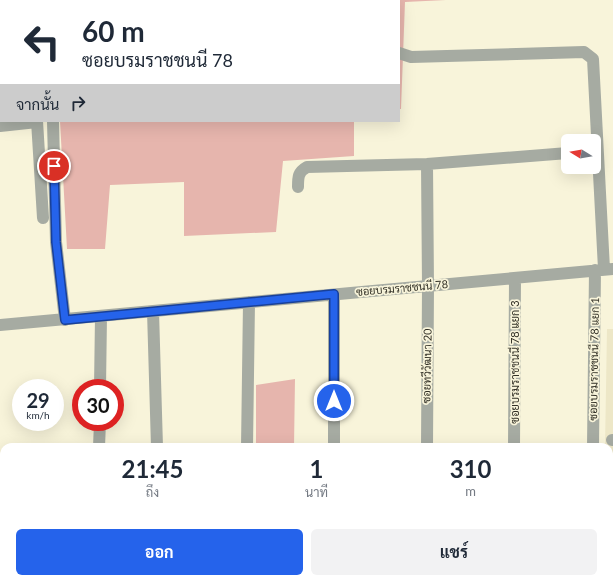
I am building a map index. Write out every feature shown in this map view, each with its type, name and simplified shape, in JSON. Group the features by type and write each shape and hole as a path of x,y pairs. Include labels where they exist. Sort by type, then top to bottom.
{"street":[{"name":"ซอยบรมราชชนนี 78 แยก 1","path":"400,53 411,57 584,52 590,55 593,59 595,134"},
{"path":"0,126 37,122 43,218"},
{"path":"53,122 56,242 65,320"},
{"path":"298,186 298,176 301,170 307,167 428,164 561,154"},
{"name":"ซอยทวีวัฒนา 20","path":"427,443 428,164"},
{"name":"ซอยบรมราชชนนี 78 แยก 1","path":"593,443 604,269 598,174"},
{"name":"ซอยบรมราชชนนี 78","path":"0,325 604,269"},
{"name":"ซอยบรมราชชนนี 78 แยก 3","path":"514,443 515,278"},
{"path":"334,294 334,443"},
{"path":"247,443 249,302"},
{"path":"153,311 157,443"},
{"path":"100,316 100,379"},
{"path":"100,431 100,443"}],"shaded area":[{"path":"400,0 446,0 405,2 401,109"},
{"path":"60,122 354,122 354,156 283,161 276,232 184,236 184,182 110,185 105,249 67,249"},
{"path":"607,329 613,329 613,443 605,443"},
{"path":"295,379 294,443 256,443 256,385"}],"route":[{"path":"54,166 56,242 65,320 334,294 334,401"}]}
